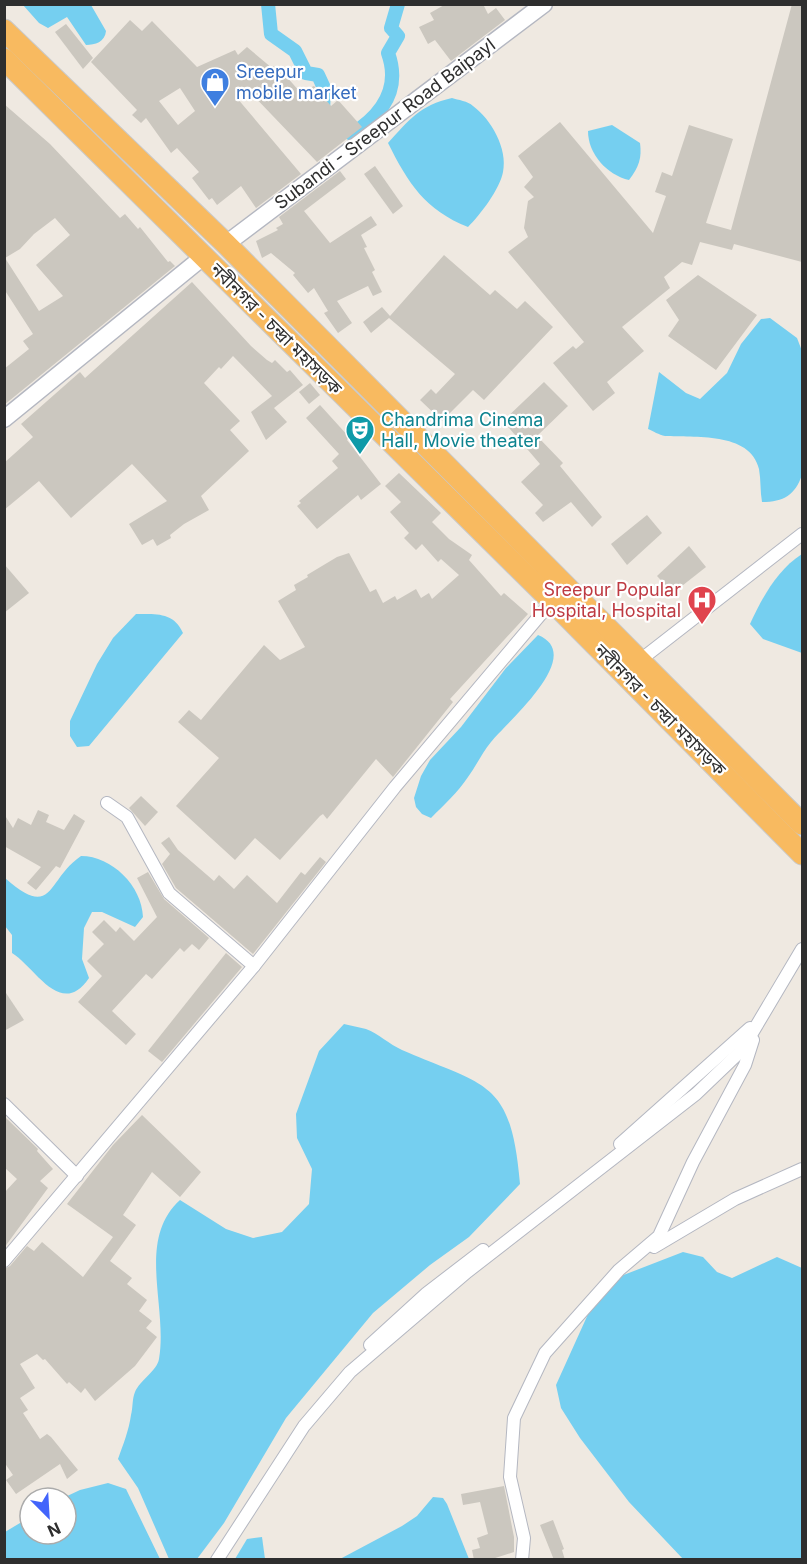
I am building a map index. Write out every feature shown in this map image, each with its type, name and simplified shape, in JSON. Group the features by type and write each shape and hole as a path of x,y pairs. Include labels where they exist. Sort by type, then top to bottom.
{"highway":[{"name":"নবীনগর - চন্দ্রা মহাসড়ক","path":"4,30 226,244 802,824"},
{"name":"নবীনগর - চন্দ্রা মহাসড়ক","path":"4,59 552,601 802,854"}],"street":[{"name":"Subandi - Sreepur Road Baipayl","path":"226,244 544,4"},
{"path":"4,419 204,257"},
{"path":"639,661 802,534"},
{"path":"4,1261 254,966 395,787 552,601"},
{"path":"107,803 127,817 168,893 254,966"},
{"path":"217,1560 304,1426 350,1372 432,1300 696,1094 742,1050 802,949"},
{"path":"522,1560 524,1538 510,1477 514,1418 545,1353 622,1267 659,1236 693,1162 745,1065 758,1022"},
{"path":"4,1104 77,1176"},
{"path":"622,1267 735,1199 802,1169"}],"water":[{"path":"23,5 91,5 106,31 104,38 99,42 86,45 67,17 48,28 39,23"},
{"path":"452,98 468,103 480,112 497,135 503,154 503,172 498,186 484,209 468,227 440,212 419,194 388,143 409,120 423,109"},
{"path":"612,125 640,143 639,162 629,180 606,168 591,148 588,131"},
{"path":"770,318 797,338 802,351 802,475 796,488 788,496 777,501 762,502 759,469 754,457 744,448 733,442 719,439 665,436 648,429 659,372 686,393 700,399 727,373 741,344 761,319"},
{"path":"802,554 802,653 763,639 750,624 778,576"},
{"path":"136,614 157,614 169,618 175,621 183,633 89,746 77,747 70,736 70,721 97,664 113,638"},
{"path":"538,635 551,645 554,657 549,672 539,688 491,742 464,783 451,798 431,818 422,814 416,807 414,798 421,776 430,760 461,727 506,668"},
{"path":"81,856 104,861 123,875 137,894 143,917 135,927 102,912 92,912 84,928 82,959 89,978 79,989 69,994 59,992 49,986 12,953 12,935 5,926 5,878 33,896 41,896 48,892"},
{"path":"344,1024 371,1031 397,1048 475,1081 490,1092 501,1106 510,1124 520,1184 469,1237 430,1265 373,1313 286,1418 224,1523 197,1559 169,1559 138,1488 118,1459 129,1426 135,1392 155,1368 159,1359 161,1339 156,1254 159,1234 167,1216 180,1200 226,1229 253,1238 282,1232 309,1204 312,1169 297,1138 296,1114 319,1051"},
{"path":"683,1252 703,1257 717,1272 732,1278 777,1257 802,1268 802,1559 683,1559 629,1502 580,1438 561,1408 556,1385 589,1312 621,1276"},
{"path":"108,1483 126,1489 160,1559 5,1559 5,1532 18,1524 18,1546 78,1546 78,1491"},
{"path":"433,1497 443,1498 447,1504 469,1559 340,1559 417,1516"},
{"path":"262,1537 265,1559 235,1559 247,1539"}],"building":[{"path":"446,4 483,4 488,14 496,8 505,20 451,61 435,40 428,44 419,27 434,20 430,13"},
{"path":"792,4 802,4 802,262 734,244 732,250 700,242 692,265 682,262 664,277 670,288 622,327 644,351 607,382 615,393 593,411 553,363 573,346 576,349 584,342 508,252 528,237 524,228 528,201 534,197 524,187 533,177 518,156 560,122 653,233 666,196 655,192 662,172 672,176 689,125 733,139 706,223 731,230"},
{"path":"130,20 142,31 152,21 197,67 235,50 238,55 247,47 272,68 274,66 284,78 286,76 300,92 314,86 331,106 338,100 362,127 317,162 247,89 237,98 301,174 256,208 241,186 217,205 212,198 209,200 192,178 199,172 177,148 171,153 146,118 141,123 132,115 137,110 91,62","holes":["180,88 195,111 178,125 159,101"]},
{"path":"66,24 93,58 83,69 55,32"},
{"path":"4,104 50,144 120,218 125,214 138,229 140,227 168,262 170,261 175,266 4,405 4,369 29,349 23,341 33,334 4,289","holes":["55,218 70,235 36,265 63,296 39,311 5,258 20,249 34,234"]},
{"path":"375,166 403,206 393,214 364,174"},
{"path":"340,171 346,179 304,211 330,243 371,216 377,225 361,235 367,247 364,248 375,270 372,272 382,292 373,296 368,286 337,301 352,323 338,333 324,313 328,311 314,288 308,293 293,275 295,273 271,253 262,258 256,241 278,230 276,228 283,224 279,217"},
{"path":"444,255 490,295 495,290 517,309 525,301 553,327 484,400 473,390 442,421 420,400 431,389 436,394 455,374 389,318 371,333 363,322 382,307 390,316"},
{"path":"698,275 757,315 716,370 668,336 679,320 666,300"},
{"path":"192,282 251,346 267,360 272,363 275,360 287,372 290,370 303,385 274,408 287,422 266,440 251,412 272,396 233,356 221,369 219,367 204,383 240,421 230,430 249,451 201,496 209,510 184,524 170,535 171,538 157,546 153,539 142,545 129,524 167,501 132,464 71,518 39,481 4,510 4,463 33,437 21,424 80,372 85,378"},
{"path":"544,382 568,406 537,436 563,463 560,466 602,517 592,527 571,502 543,522 535,513 543,505 521,482 540,464 503,421"},
{"path":"310,383 320,395 309,404 299,392"},
{"path":"320,405 349,437 347,440 381,484 361,500 358,495 317,529 297,506 301,503 299,501 338,468 332,461 339,454 306,418"},
{"path":"399,473 441,513 432,522 449,539 472,555 469,560 501,596 504,593 528,614 450,699 453,702 393,777 376,759 327,819 323,814 320,816 280,860 255,838 235,860 176,806 219,758 178,722 189,710 201,720 264,645 280,660 305,647 278,601 296,590 294,585 308,577 307,575 337,557 349,553 370,592 376,589 383,603 395,596 397,600 416,589 421,598 429,593 432,599 459,575 441,559 438,562 422,544 416,550 404,538 409,533 390,512 401,502 385,486"},
{"path":"647,515 662,533 627,565 611,544"},
{"path":"689,546 706,567 673,593 657,576"},
{"path":"4,564 29,593 4,613"},
{"path":"141,796 158,812 145,826 129,808"},
{"path":"38,810 49,815 46,822 64,830 74,814 85,821 60,868 56,866 36,890 27,883 41,867 4,846 4,814 13,828 18,818 31,825"},
{"path":"169,837 178,850 214,881 219,875 234,889 247,875 277,903 301,872 305,875 320,857 326,862 253,954 176,888 162,864 170,854 161,843"},
{"path":"148,872 164,899 209,938 199,950 192,944 184,952 180,948 152,979 146,974 112,1011 136,1034 126,1045 78,1002 102,976 87,961 104,944 92,932 104,920 116,932 120,927 134,941 157,917 137,878"},
{"path":"226,953 242,967 162,1062 148,1051"},
{"path":"4,990 24,1020 4,1031"},
{"path":"142,1115 201,1172 180,1197 152,1172 123,1215 136,1225 110,1261 132,1278 127,1284 147,1300 139,1311 152,1321 146,1328 157,1337 135,1366 95,1401 85,1388 81,1393 69,1382 67,1384 45,1359 43,1360 37,1354 20,1364 35,1388 20,1398 28,1410 23,1413 40,1439 47,1434 51,1437 78,1470 67,1479 60,1464 28,1486 18,1486 16,1494 6,1480 13,1475 4,1462 4,1269 10,1266 27,1246 34,1251 42,1242 83,1277 113,1237 67,1204 113,1145"},
{"path":"4,1116 38,1149 37,1151 53,1169 40,1181 48,1188 4,1248 4,1193 17,1179 4,1167"},
{"path":"504,1486 514,1537 514,1552 489,1560 474,1560 472,1550 480,1548 477,1538 488,1534 480,1502 463,1505 461,1494"},
{"path":"553,1520 564,1549 562,1550 565,1560 554,1560 540,1525"}],"waterway":[{"path":"268,4 271,34 295,51 306,73 318,75 324,88 323,112 326,116"},
{"path":"346,131 352,134 363,127 380,110 386,100 392,78 388,53 398,36 391,28 398,4"}],"place":[{"name":"Sreepur mobile market","path":"215,108"},
{"name":"Chandrima Cinema Hall, Movie theater","path":"360,456"},
{"name":"Sreepur Popular Hospital, Hospital","path":"702,626"}]}
